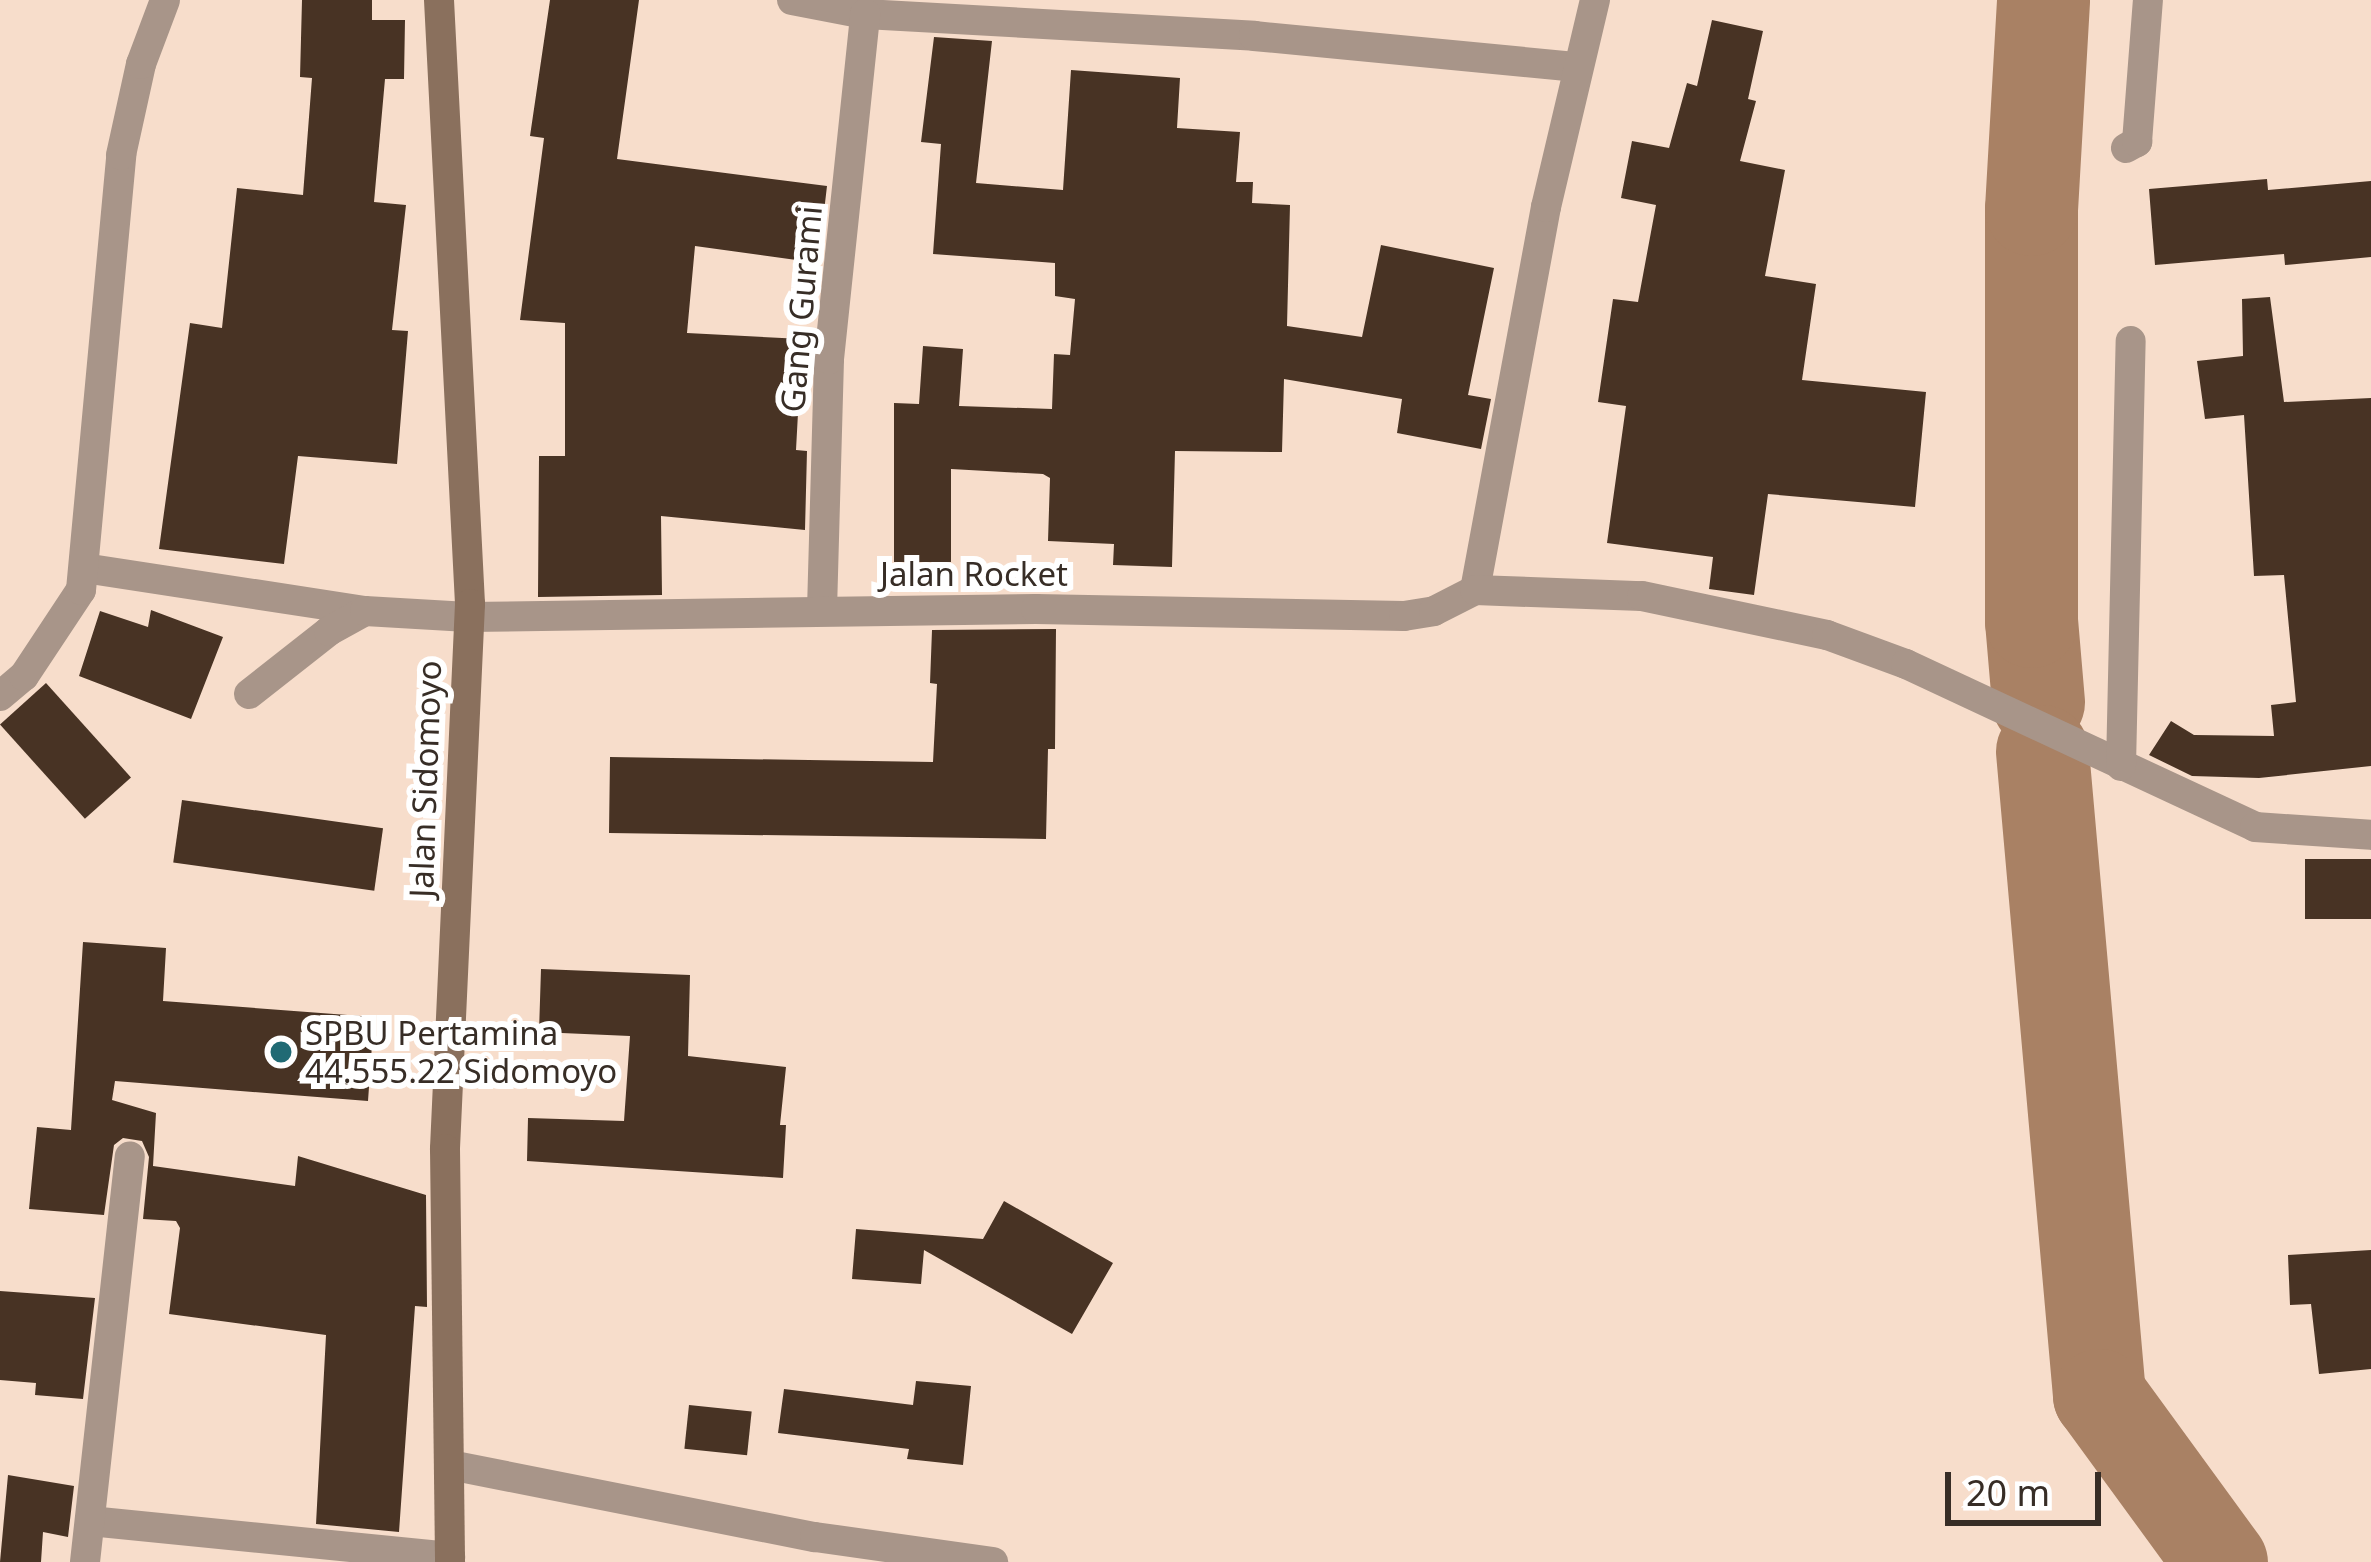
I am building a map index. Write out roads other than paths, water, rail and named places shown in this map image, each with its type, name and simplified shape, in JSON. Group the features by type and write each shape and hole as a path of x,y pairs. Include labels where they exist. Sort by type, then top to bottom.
{"main road":[{"name":"Jalan Sidomoyo","path":"439,0 465,462 467,617 445,1149 450,1560"}],"street":[{"path":"0,696 24,676 81,590 121,154 141,64 165,0"},
{"path":"792,0 865,14 1054,13 1577,67"},
{"path":"1594,0 1474,590 1642,596 1827,634 1906,664 2254,827 2371,835"},
{"path":"2126,148 2137,142 2148,0"},
{"name":"Gang Gurami","path":"822,610 830,358 865,14"},
{"path":"2121,766 2131,341"},
{"name":"Jalan Rocket","path":"84,568 365,611 467,617 822,610 1404,616 1434,611 1474,590"},
{"path":"249,694 329,631 365,611"},
{"path":"85,1562 130,1156"},
{"path":"450,1465 815,1537 993,1562"},
{"path":"90,1521 450,1560"}],"waterway":[{"path":"2038,702 2031,621 2031,209 2043,0"},
{"path":"2042,751 2099,1395 2221,1562"}],"place":[{"name":"SPBU Pertamina 44.555.22 Sidomoyo","path":"281,1052"}]}
